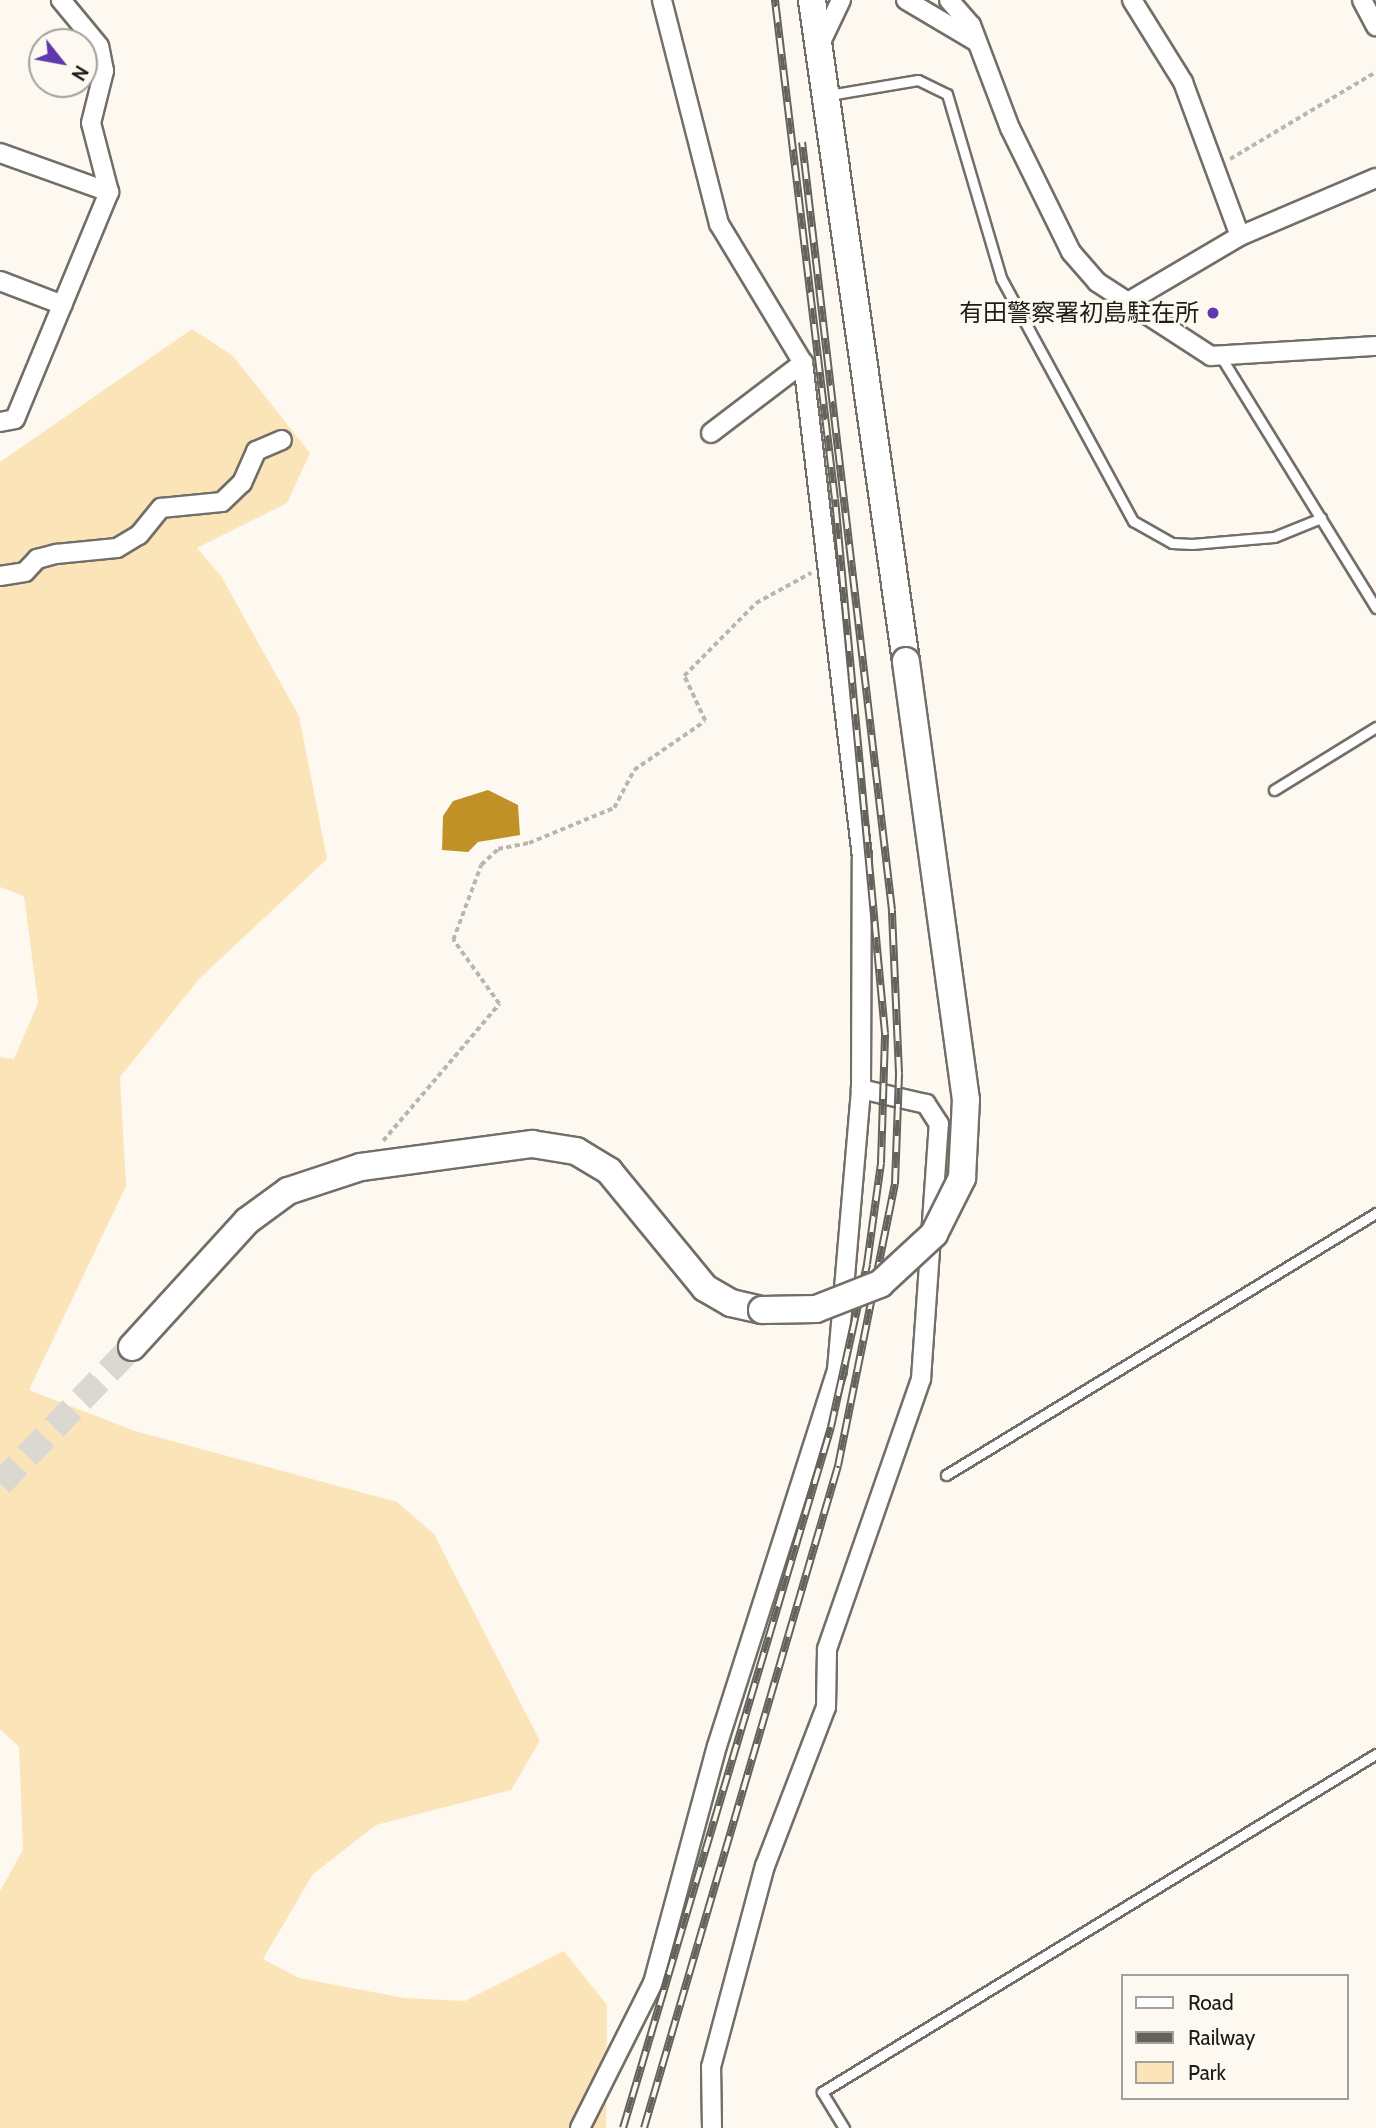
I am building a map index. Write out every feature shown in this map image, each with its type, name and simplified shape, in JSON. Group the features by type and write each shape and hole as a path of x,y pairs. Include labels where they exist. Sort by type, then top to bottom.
{"street":[{"path":"0,422 15,419 109,192 91,123 104,71 99,46 61,0"},
{"path":"580,2128 653,1983 717,1746 837,1370 861,1089 862,857 803,363 719,224 662,0"},
{"path":"812,0 828,88"},
{"path":"132,1347 247,1221 288,1191 361,1167 533,1144 576,1151 624,1185 705,1288 731,1303 762,1310 816,1309 880,1284 934,1234 962,1178 966,1100 822,38 841,0"},
{"path":"906,0 961,28 982,53"},
{"path":"1132,0 1183,82 1240,236"},
{"path":"1362,0 1376,26"},
{"path":"954,1 982,53 1071,252 1088,274 1199,351 1221,357 1376,346"},
{"path":"0,153 109,192"},
{"path":"1128,302 1240,236 1376,178"},
{"path":"0,281 63,305"},
{"path":"711,433 803,363"},
{"path":"0,576 25,572 37,559 56,554 117,548 139,536 161,508 222,502 242,483 256,451 282,440"},
{"path":"712,2128 711,2067 765,1866 826,1707 827,1649 921,1379 939,1124 926,1104 861,1089"}],"lane":[{"path":"828,88 918,80 947,93 1001,278 1133,521 1172,543 1192,544 1274,537 1321,518"},
{"path":"1221,357 1376,608"},
{"path":"1274,790 1376,727"},
{"path":"946,1475 1376,1213"},
{"path":"844,2128 822,2092 1376,1754"}],"path":[{"path":"1214,168 1376,72"},
{"path":"361,1167 499,1004 453,940 481,865 498,849 614,808 634,770 705,721 684,676 756,603 827,568"}],"green space":[{"path":"192,329 233,356 310,453 287,503 197,548 221,576 299,716 327,859 200,978 120,1077 126,1186 29,1390 135,1431 397,1502 434,1534 540,1741 511,1790 376,1825 313,1874 263,1959 299,1978 404,1998 465,2001 564,1951 607,2005 606,2128 0,2128 0,1891 23,1850 19,1747 0,1729 0,1057 14,1059 38,1003 24,896 0,887 0,462"}],"shaded area":[{"path":"488,790 518,805 520,835 478,842 468,852 442,850 443,816 453,801"}],"tunnel":[{"path":"0,1484 132,1347"}],"railway":[{"path":"623,2128 831,1427 867,1264 881,1163 885,1033 835,499 775,0"},
{"path":"644,2128 838,1466 895,1184 899,1073 892,910 802,142"}],"place":[{"name":"有田警察署初島駐在所","path":"1213,313"}]}
